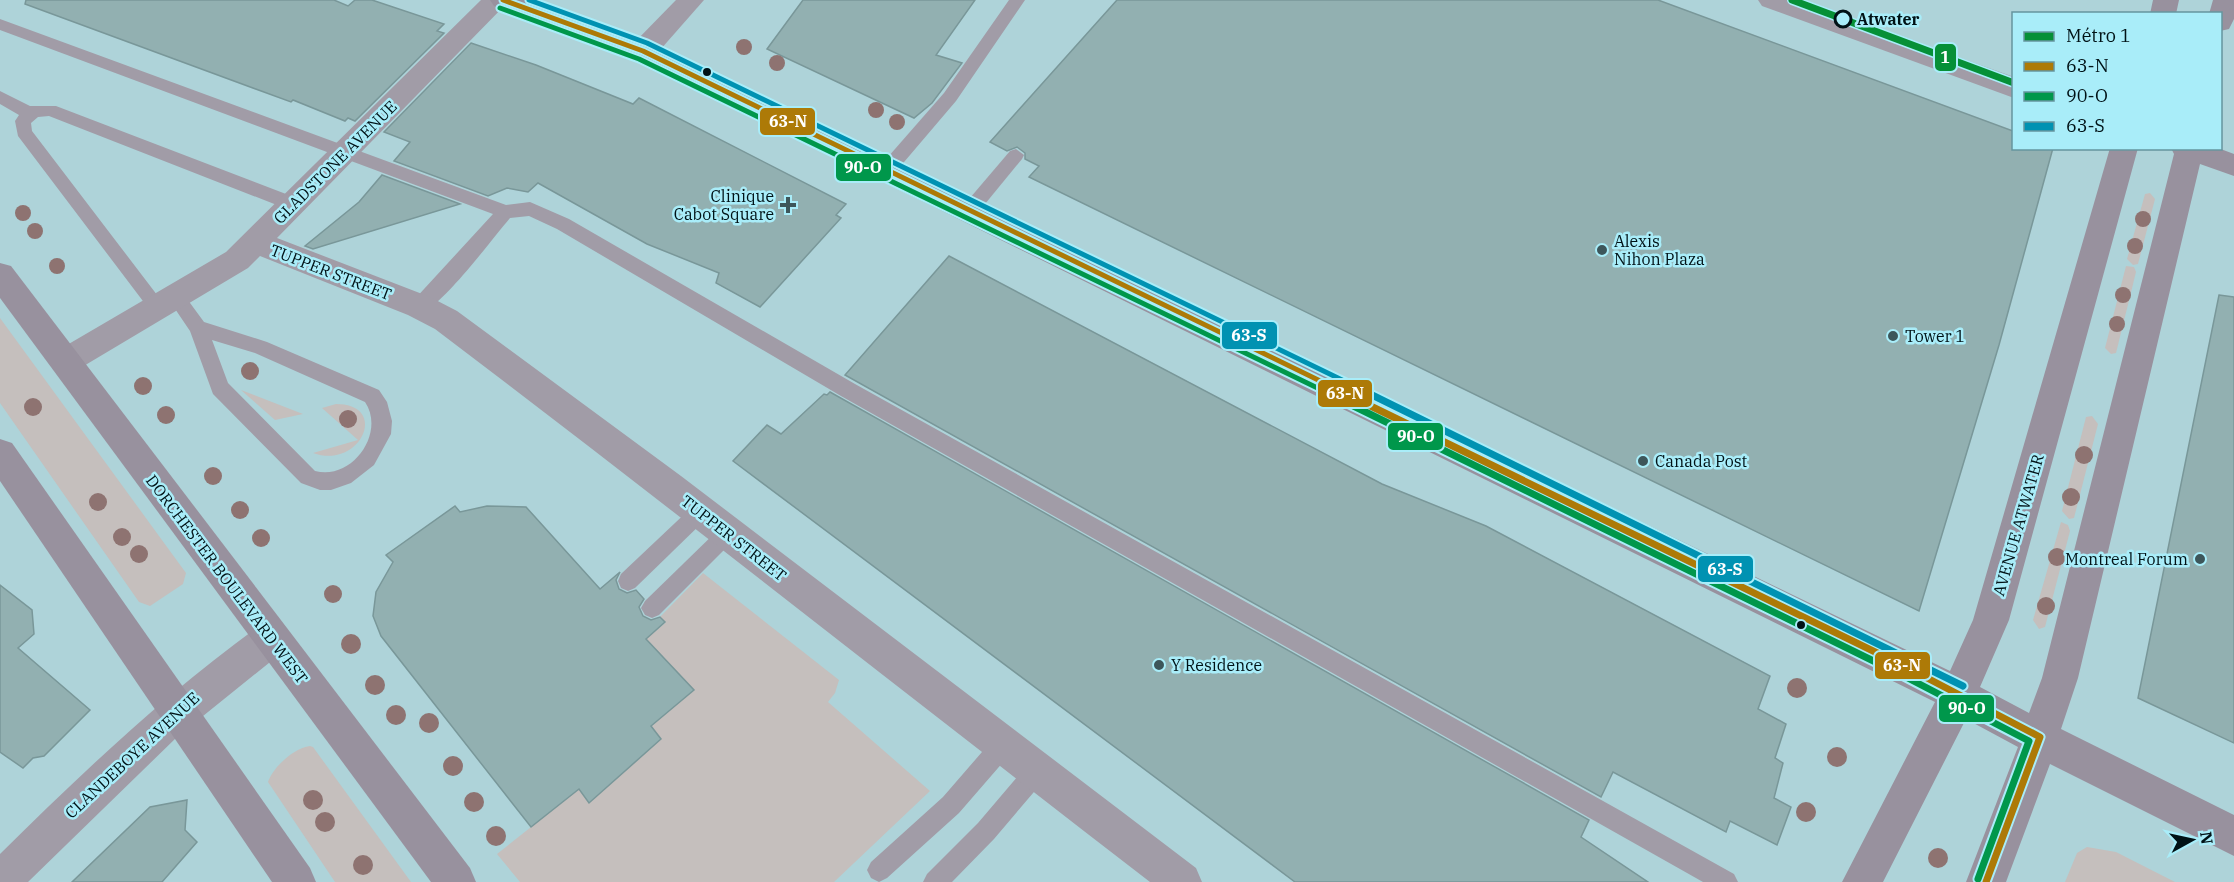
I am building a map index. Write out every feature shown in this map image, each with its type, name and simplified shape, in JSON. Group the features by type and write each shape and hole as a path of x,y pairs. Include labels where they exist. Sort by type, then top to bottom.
{"main road":[{"path":"503,0 643,51 1303,371 1959,694 2104,773 2234,836"},
{"path":"2222,15 2226,0"},
{"name":"AVENUE ATWATER","path":"1862,882 1959,694 1991,620 2123,150"},
{"path":"1986,882 2061,678 2188,150"},
{"path":"2191,150 2234,165"},
{"name":"DORCHESTER BOULEVARD WEST","path":"0,275 456,882"},
{"path":"0,453 296,882"}],"street":[{"name":"GLADSTONE AVENUE","path":"66,361 226,269 257,243 497,0"},
{"path":"643,51 691,0"},
{"path":"1771,0 2012,88"},
{"name":"TUPPER STREET","path":"257,243 419,306 465,334 1182,882"},
{"name":"CLANDEBOYE AVENUE","path":"0,882 106,776 177,712 272,638"}],"lane":[{"path":"886,170 950,97 1017,0"},
{"path":"0,24 505,212 530,209 563,224 848,390 1726,882"},
{"path":"0,97 29,113 50,110 293,204"},
{"path":"29,113 23,121 24,132 167,303 198,328 260,347 372,396 383,412 385,423 378,443 363,462 338,479 319,481 308,477 220,388 198,328"},
{"path":"970,210 1016,155"},
{"path":"419,306 449,277 505,212"},
{"path":"628,581 700,512"},
{"path":"652,608 728,533"},
{"path":"879,870 951,804 1003,745"},
{"path":"935,882 986,831 1037,771"}],"shaded area":[{"path":"2150,193 2155,199 2138,264 2133,265 2127,259 2145,194"},
{"path":"2126,266 2134,267 2136,272 2116,353 2111,354 2105,348"},
{"path":"0,318 186,573 183,584 150,606 139,602 0,403"},
{"path":"241,390 303,414 275,420"},
{"path":"336,404 352,407 362,414 365,424 363,435 356,445 344,453 330,456 313,453 358,440 322,408"},
{"path":"2092,416 2098,424 2074,518 2069,519 2062,511 2086,417"},
{"path":"2061,522 2068,525 2070,531 2045,627 2039,629 2033,620"},
{"path":"703,573 839,680 835,693 828,702 930,791 834,882 520,882 497,854 579,789 693,690 646,639 665,623 660,617"},
{"path":"313,747 411,882 335,882 268,782 274,770 285,759 297,750"},
{"path":"2087,847 2116,852 2175,882 2065,882 2077,853"}],"building":[{"path":"26,0 334,0 348,6 355,0 372,0 444,24 437,31 444,33 355,121 348,118 345,121 293,100 291,102 25,4"},
{"path":"803,0 975,0 936,55 962,63 932,103 914,118 767,49"},
{"name":"Alexis Nihon Plaza","path":"1117,0 1658,0 2012,131 2012,150 2052,150 1999,345 1919,611 1029,177 1039,166 1025,159 1025,153 1017,147 1007,151 990,142"},
{"path":"471,43 536,65 633,104 639,98 846,204 836,215 841,218 760,307 716,283 719,273 647,244 538,183 528,192 507,188 488,196 394,161 410,142 384,132"},
{"path":"382,175 460,204 313,249 305,246 359,202"},
{"path":"949,256 1382,484 1486,526 1770,676 1758,709 1786,724 1775,758 1783,763 1774,798 1791,807 1777,845 1730,821 1726,832 1613,772 1601,797 845,375"},
{"name":"Montreal Forum","path":"2219,295 2234,297 2234,743 2138,698"},
{"path":"830,392 1589,820 1581,837 1648,882 1295,882 733,461 767,425 781,434 824,394 827,395"},
{"path":"455,506 460,512 487,506 526,507 600,589 620,572 616,580 619,589 627,593 636,590 644,599 639,607 643,616 651,620 660,617 665,622 646,639 694,690 651,726 661,739 589,803 579,789 531,827 381,636 373,616 376,592 393,562 386,555"},
{"path":"0,585 32,610 34,634 18,648 90,710 44,756 33,758 23,768 0,752"},
{"path":"187,800 185,830 197,842 162,882 72,882 150,807"}],"metro line":[{"name":"1","path":"1792,0 2012,82"}],"transit line":[{"name":"63-N","path":"503,0 643,51 1908,668 2040,737 1986,882"},
{"name":"63-S","path":"529,0 647,43 1307,363 1963,686"},
{"name":"90-O","path":"500,8 639,59 1299,379 1904,676 2029,741 1978,879"}],"place":[{"name":"Atwater","path":"1843,19"},
{"name":"Clinique Cabot Square","path":"788,205"},
{"name":"Alexis Nihon Plaza","path":"1602,250"},
{"name":"Tower 1","path":"1893,336"},
{"name":"Canada Post","path":"1643,461"},
{"name":"Montreal Forum","path":"2200,559"},
{"name":"Y Residence","path":"1159,665"}]}
